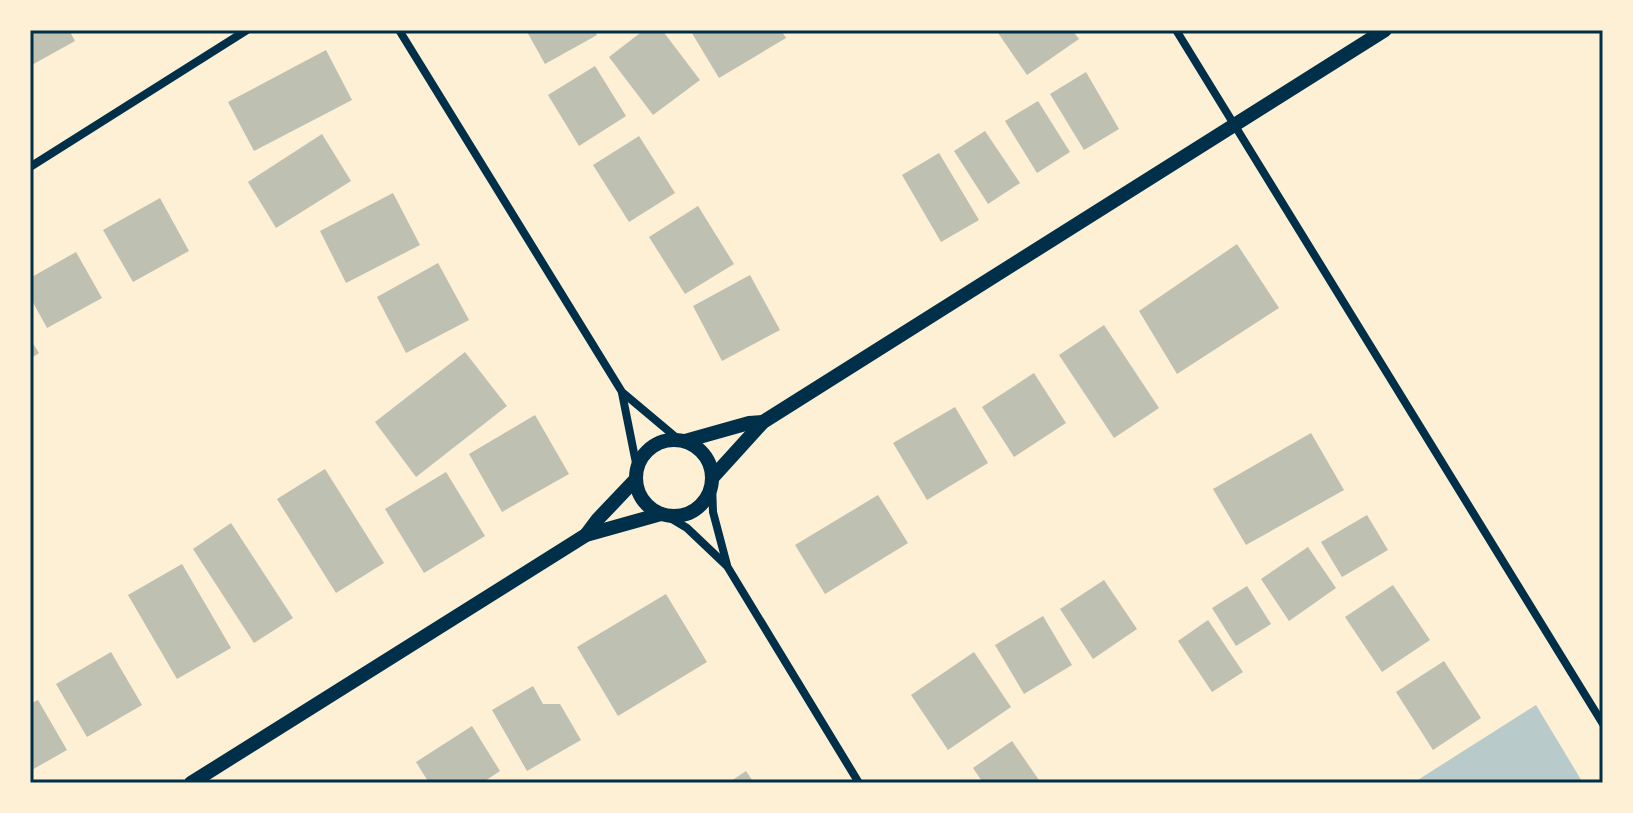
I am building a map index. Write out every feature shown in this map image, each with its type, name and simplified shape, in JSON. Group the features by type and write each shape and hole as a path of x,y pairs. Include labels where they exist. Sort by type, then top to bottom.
{"street":[{"path":"30,167 247,30"},
{"path":"399,30 622,392 681,440 696,446 705,455 710,465 713,512 727,566"},
{"path":"1176,30 1603,724"},
{"path":"191,783 586,535 664,515 679,516 691,512 701,505 712,481 763,422 1385,30"},
{"path":"622,392 637,490 643,501 651,509 687,528 727,566 859,783"},
{"path":"586,535 636,474 643,456 652,446 763,422"}],"shaded area":[{"path":"1536,705 1583,783 1413,783"}],"building":[{"path":"30,30 69,30 75,41 30,66"},
{"path":"526,30 594,30 597,35 545,64"},
{"path":"644,30 662,30 700,80 653,115 609,57"},
{"path":"690,30 781,30 786,38 719,78"},
{"path":"996,30 1072,30 1079,39 1027,75"},
{"path":"326,50 352,100 254,151 228,102"},
{"path":"595,66 626,116 579,146 548,95"},
{"path":"1086,72 1119,129 1084,150 1050,94"},
{"path":"1038,101 1070,152 1037,173 1005,121"},
{"path":"985,131 1020,183 988,204 954,151"},
{"path":"322,134 351,181 276,228 248,182"},
{"path":"639,136 675,193 629,222 593,165"},
{"path":"939,153 979,220 941,242 902,175"},
{"path":"393,193 420,245 346,283 320,231"},
{"path":"160,198 189,251 133,282 103,230"},
{"path":"698,206 734,264 685,294 649,237"},
{"path":"1237,244 1279,308 1177,374 1139,311"},
{"path":"76,252 102,298 47,328 30,297 30,278"},
{"path":"438,263 469,320 406,353 377,297"},
{"path":"750,275 780,330 722,361 693,306"},
{"path":"1104,325 1159,408 1114,438 1059,355"},
{"path":"30,339 39,353 30,359"},
{"path":"465,352 507,406 416,477 375,422"},
{"path":"1034,373 1066,423 1014,457 982,407"},
{"path":"955,407 988,463 927,500 893,443"},
{"path":"535,415 569,474 502,512 469,454"},
{"path":"1311,433 1344,490 1246,545 1213,489"},
{"path":"325,469 384,563 336,593 277,499"},
{"path":"446,472 485,536 424,573 385,509"},
{"path":"878,495 908,543 825,594 795,545"},
{"path":"1367,515 1388,550 1342,577 1321,542"},
{"path":"231,523 293,618 254,643 193,549"},
{"path":"1308,547 1336,588 1289,621 1261,579"},
{"path":"182,564 231,648 177,679 128,595"},
{"path":"1104,580 1137,629 1093,659 1060,609"},
{"path":"1393,585 1430,640 1382,672 1345,617"},
{"path":"1247,586 1271,624 1236,646 1212,608"},
{"path":"666,594 707,662 618,716 577,647"},
{"path":"1043,616 1072,665 1024,694 995,645"},
{"path":"1208,620 1243,672 1212,692 1178,641"},
{"path":"111,652 142,705 87,737 56,684"},
{"path":"974,652 1011,707 948,750 911,695"},
{"path":"1444,661 1481,718 1433,750 1396,692"},
{"path":"533,686 543,704 560,704 581,740 527,771 492,710"},
{"path":"38,700 67,750 30,771 30,704"},
{"path":"472,726 500,771 482,783 429,783 416,762"},
{"path":"1012,741 1041,783 983,783 973,768"},
{"path":"746,771 754,783 728,783"}]}
